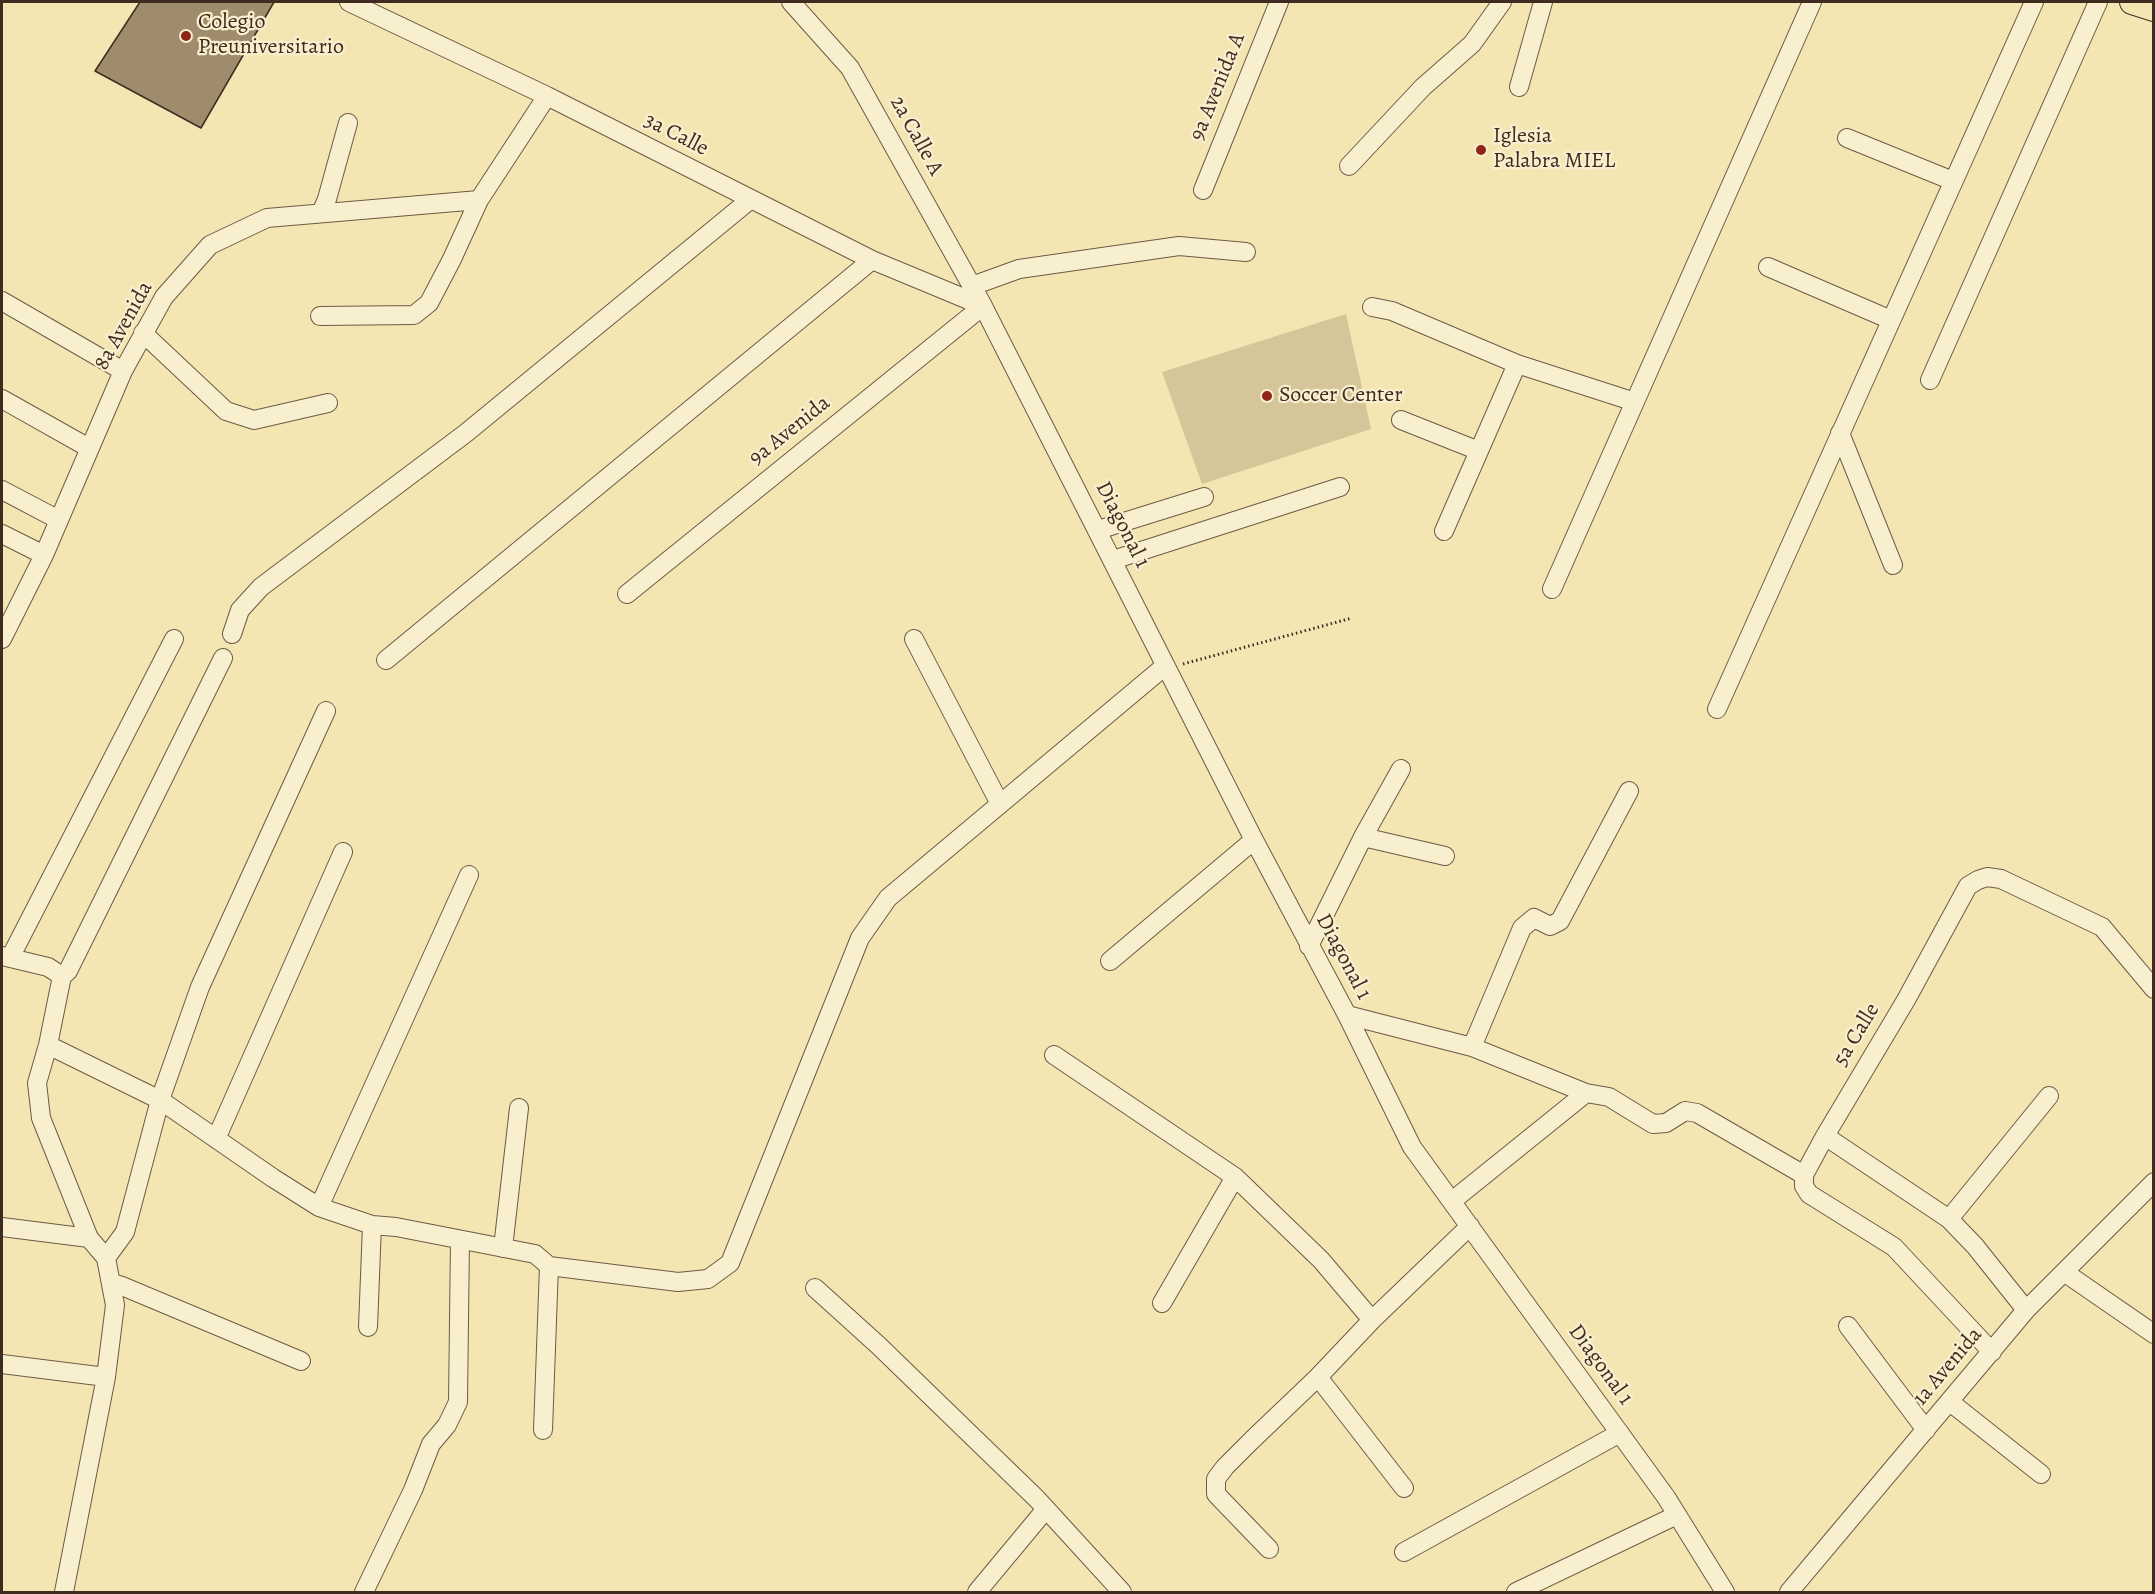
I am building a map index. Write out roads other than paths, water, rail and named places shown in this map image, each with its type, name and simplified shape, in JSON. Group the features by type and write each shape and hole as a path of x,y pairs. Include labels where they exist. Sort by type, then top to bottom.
{"main road":[{"path":"2132,2 2154,9"}],"street":[{"name":"3a Calle","path":"349,2 547,96 872,260 983,306"},
{"name":"2a Calle A","path":"791,2 850,68 983,306"},
{"name":"9a Avenida A","path":"1203,190 1279,2"},
{"path":"1349,166 1424,87 1472,44 1502,2"},
{"path":"1519,87 1543,2"},
{"path":"1552,589 1812,2"},
{"path":"1717,709 2034,2"},
{"path":"1930,380 2098,2"},
{"path":"320,316 414,315 429,303 452,259 478,200 547,96"},
{"path":"321,213 348,123"},
{"path":"1847,138 1953,181"},
{"name":"8a Avenida","path":"3,632 44,555 123,371 143,333 164,297 210,245 267,218 478,200"},
{"path":"232,634 240,609 261,587 466,433 751,200"},
{"path":"972,286 1019,269 1179,246 1246,252"},
{"path":"386,660 872,260"},
{"path":"1768,267 1891,320"},
{"path":"2,301 123,371"},
{"name":"Diagonal 1","path":"983,306 1254,840 1347,1015 1412,1147 1620,1433 1677,1515 1725,1593"},
{"name":"9a Avenida","path":"627,594 983,306"},
{"path":"1372,307 1392,311 1517,364 1635,402"},
{"path":"143,333 226,411 254,420 328,403"},
{"path":"1444,531 1517,364"},
{"path":"2,399 90,448"},
{"path":"1401,420 1479,451"},
{"path":"1840,433 1893,565"},
{"path":"1113,560 1340,487"},
{"path":"2,490 59,520"},
{"path":"1098,530 1204,497"},
{"path":"2,534 44,555"},
{"path":"62,976 48,967 6,957 174,639"},
{"path":"914,639 1000,804"},
{"path":"64,1593 106,1377 115,1305 106,1258 89,1238 41,1118 37,1083 48,1045 62,976 68,971 223,658"},
{"path":"48,1045 160,1100 319,1207 372,1225 535,1254 549,1266 678,1282 708,1279 730,1263 860,938 888,898 1166,667"},
{"path":"106,1258 125,1232 160,1100 200,987 327,711"},
{"path":"1309,946 1401,769"},
{"path":"1472,1047 1521,928 1534,918 1550,926 1560,921 1629,791"},
{"path":"1364,837 1445,856"},
{"path":"1110,961 1254,840"},
{"path":"216,1138 343,852"},
{"path":"319,1207 470,875"},
{"name":"5a Calle","path":"1804,1175 1906,1000 1968,886 1978,880 1987,876 2001,879 2102,927 2154,989"},
{"path":"1347,1015 1472,1047 1586,1093 1609,1097 1653,1124 1666,1123 1685,1111 1697,1113 1804,1175 1804,1186 1809,1194 1894,1247 1992,1352"},
{"path":"1054,1055 1235,1178 1321,1260 1372,1320"},
{"path":"1452,1201 1586,1093"},
{"path":"1949,1219 2049,1096"},
{"path":"503,1248 519,1108"},
{"path":"1825,1136 1949,1219 1975,1246 2026,1310"},
{"path":"1162,1303 1235,1178"},
{"name":"1a Avenida","path":"1789,1593 2026,1310 2154,1182"},
{"path":"368,1327 372,1225"},
{"path":"1269,1549 1216,1494 1216,1479 1372,1320 1470,1226"},
{"path":"2,1227 89,1238"},
{"path":"364,1593 413,1490 431,1444 447,1425 458,1402 460,1240"},
{"path":"543,1430 549,1266"},
{"path":"2064,1272 2154,1334"},
{"path":"111,1284 122,1286 301,1361"},
{"path":"815,1288 878,1345 1046,1509 1122,1593"},
{"path":"1848,1326 1926,1430"},
{"path":"2,1364 106,1377"},
{"path":"1318,1377 1404,1488"},
{"path":"1950,1402 2041,1474"},
{"path":"1404,1552 1620,1433"},
{"path":"977,1593 1046,1509"},
{"path":"1516,1593 1677,1515"}],"place":[{"name":"Colegio Preuniversitario","path":"186,36"},
{"name":"Iglesia Palabra MIEL","path":"1481,150"},
{"name":"Soccer Center","path":"1267,396"}]}
